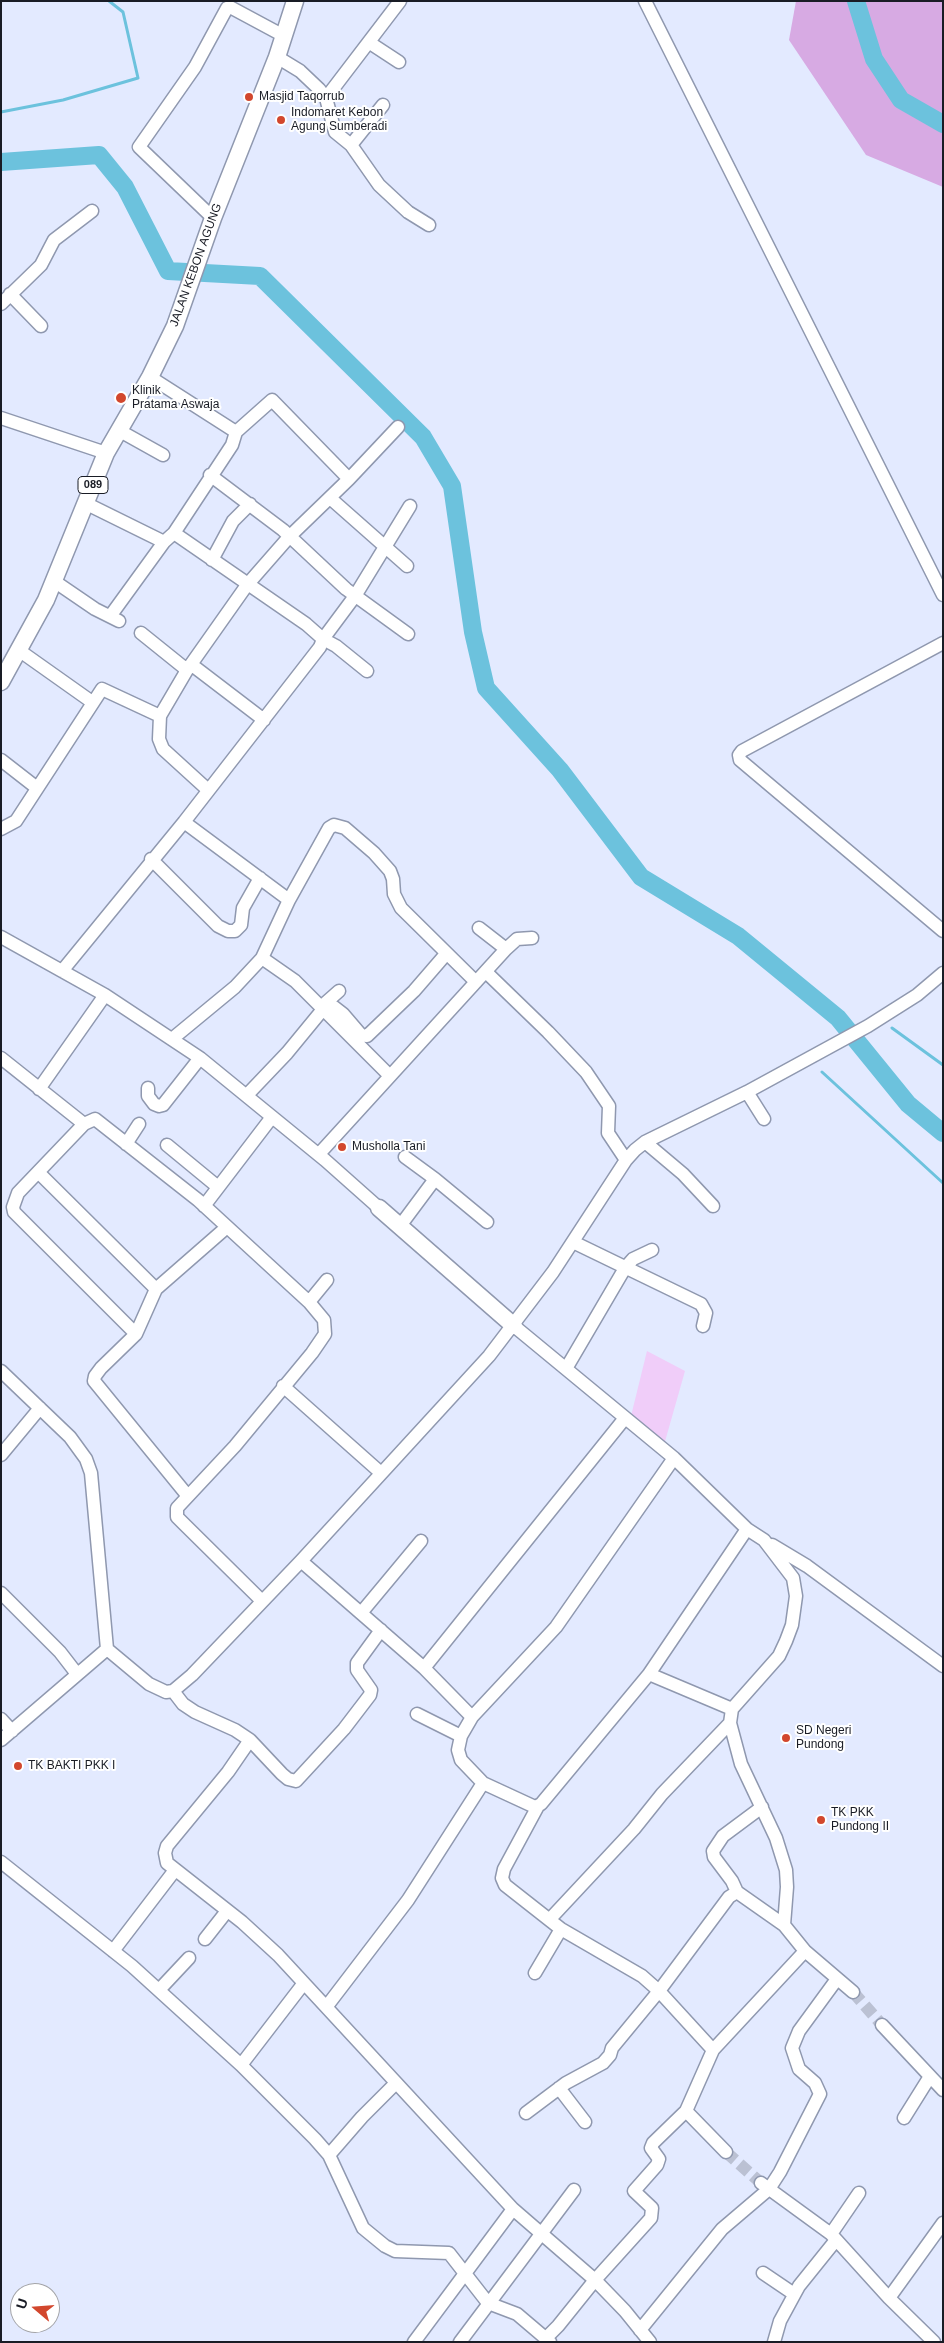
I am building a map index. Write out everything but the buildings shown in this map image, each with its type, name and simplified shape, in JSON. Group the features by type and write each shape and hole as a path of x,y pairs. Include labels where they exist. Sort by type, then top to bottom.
{"main road":[{"name":"JALAN KEBON AGUNG","path":"3,674 20,651 54,581 106,453 150,377 175,326 213,218 277,57 295,1"},
{"path":"379,1208 514,1326"}],"street":[{"path":"326,98 400,1"},
{"path":"645,1 943,595"},
{"path":"213,218 139,147 194,67 228,8 230,7 284,36"},
{"path":"370,42 399,62"},
{"path":"277,57 300,71 326,98 335,132 351,145 379,185 408,212 429,225"},
{"path":"351,145 383,105"},
{"path":"1,304 41,266 54,240 92,211"},
{"path":"10,294 41,326"},
{"path":"150,377 236,432"},
{"path":"54,581 95,608 115,618 164,542 174,533 210,475 232,444 236,432 272,400 349,478"},
{"path":"1,418 106,453"},
{"path":"208,790 162,749 158,730 160,716 190,668 247,585 289,537 330,498 398,427"},
{"path":"120,430 162,455"},
{"path":"210,475 250,504 355,596 408,634"},
{"path":"330,498 407,566"},
{"path":"85,503 164,542"},
{"path":"212,560 233,521 250,504"},
{"path":"62,970 184,822 320,647 323,639 355,596 410,506"},
{"path":"174,533 306,624 323,639 336,646 367,671"},
{"path":"141,633 264,720"},
{"path":"943,642 742,751 739,755 740,760 943,931"},
{"path":"20,651 92,702"},
{"path":"1,829 16,820 100,691 105,689 160,716"},
{"path":"1,760 37,788"},
{"path":"184,822 289,900"},
{"path":"172,1039 235,987 262,958 289,900 329,828 334,825 340,826 374,853 385,865 393,879 394,894 401,908 476,982"},
{"path":"151,860 218,926 228,931 234,931 241,925 243,908 260,878"},
{"path":"479,928 506,949"},
{"path":"1,937 105,995 200,1058 318,1154 379,1208"},
{"path":"318,1154 506,949 518,939 532,938"},
{"path":"323,1007 334,1007 343,1014 361,1035 367,1036 414,992 446,954"},
{"path":"262,958 295,980 390,1075"},
{"path":"486,972 586,1072 609,1106 608,1133 626,1160"},
{"path":"1,1371 78,1447 91,1473 107,1649 149,1684 166,1692 173,1691 192,1675 301,1561 490,1356 514,1326 574,1242 626,1160 645,1142 747,1092 868,1026 917,996 943,973"},
{"path":"247,1095 287,1053 323,1007 339,991"},
{"path":"38,1089 105,995"},
{"path":"1,1058 84,1124"},
{"path":"148,1088 148,1096 154,1104 163,1105 200,1058"},
{"path":"747,1092 764,1119"},
{"path":"204,1206 272,1116"},
{"path":"136,1334 14,1212 14,1201 18,1193 84,1124 96,1120 204,1206 309,1302 324,1320 325,1334 312,1353 235,1446 177,1508 177,1517 262,1600"},
{"path":"126,1144 138,1124"},
{"path":"645,1142 683,1174 713,1206"},
{"path":"167,1145 218,1188"},
{"path":"405,1157 487,1222"},
{"path":"39,1173 156,1289"},
{"path":"400,1226 435,1179"},
{"path":"187,1496 94,1381 101,1368 136,1334 156,1289 227,1227"},
{"path":"574,1242 625,1268 657,1280 701,1304 706,1313 703,1326"},
{"path":"567,1367 625,1268 633,1259 652,1250"},
{"path":"309,1302 327,1280"},
{"path":"514,1326 567,1367 674,1458 747,1529 807,1566 943,1666"},
{"path":"284,1386 381,1473"},
{"path":"1,1455 40,1408"},
{"path":"424,1668 625,1418"},
{"path":"538,1806 532,1806 483,1783 462,1760 458,1750 461,1736 472,1717 556,1627 674,1458"},
{"path":"713,2050 659,1990 619,1961 561,1929 512,1891 502,1878 504,1869 538,1806 649,1674 747,1529"},
{"path":"361,1613 420,1540"},
{"path":"764,1540 793,1578 796,1596 792,1625 779,1656 732,1708 730,1723 741,1764 776,1838 786,1870 787,1887 784,1924"},
{"path":"301,1561 424,1668 472,1717"},
{"path":"1,1593 60,1652 77,1674"},
{"path":"173,1691 183,1704 195,1712 235,1730 250,1740 282,1774 288,1779 296,1781 344,1729 370,1695 371,1690 357,1670 357,1663 381,1630"},
{"path":"1,1740 107,1649"},
{"path":"649,1674 732,1708"},
{"path":"417,1714 461,1736"},
{"path":"1,1719 12,1731"},
{"path":"550,1919 634,1829 662,1794 730,1723"},
{"path":"250,1740 228,1772 167,1846 165,1853 168,1863 278,1955 513,2209 595,2280 650,2342"},
{"path":"326,2006 408,1900 483,1783"},
{"path":"762,1807 723,1836 713,1851 714,1857 737,1892 784,1924 804,1951 853,1992"},
{"path":"1,1862 113,1951 241,2065 329,2155 363,2228 385,2246 395,2251 450,2253 488,2303 517,2314 548,2340 595,2280 651,2218 652,2208 634,2192 657,2165 659,2160 651,2148 653,2143 686,2111 713,2050 804,1951"},
{"path":"113,1951 175,1870"},
{"path":"526,2113 559,2088 603,2063 610,2055 612,2048 659,1990 729,1897 737,1892"},
{"path":"206,1939 227,1911"},
{"path":"535,1973 561,1929"},
{"path":"159,1990 189,1958"},
{"path":"640,2330 722,2229 765,2186 820,2094 815,2083 799,2069 792,2048 799,2031 837,1979"},
{"path":"241,2065 304,1983"},
{"path":"882,2025 929,2078 943,2090"},
{"path":"904,2118 929,2078"},
{"path":"329,2155 362,2117 396,2083"},
{"path":"559,2088 585,2122"},
{"path":"686,2111 726,2152"},
{"path":"765,2186 833,2237 889,2298 934,2342"},
{"path":"460,2342 488,2303 543,2234 574,2190"},
{"path":"774,2342 780,2321 794,2294 833,2237 859,2193"},
{"path":"414,2342 513,2209"},
{"path":"889,2298 943,2223"},
{"path":"763,2273 794,2294"}],"shaded area":[{"path":"796,1 943,1 943,187 866,155 789,40"},
{"path":"647,1351 685,1371 664,1445 631,1416"}],"waterway":[{"path":"1,112 63,100 138,78 123,12 109,1"},
{"path":"856,1 874,59 901,100 943,124"},
{"path":"1,162 99,155 125,187 168,271 260,276 423,437 452,486 473,632 486,688 560,770 641,877 738,936 838,1018 908,1104 943,1133"},
{"path":"892,1028 943,1065"},
{"path":"822,1072 943,1183"}],"tunnel":[{"path":"853,1992 882,2025"},
{"path":"726,2152 761,2183"}],"place":[{"name":"Masjid Taqorrub","path":"249,97"},
{"name":"Indomaret Kebon Agung Sumberadi","path":"281,120"},
{"name":"Klinik Pratama Aswaja","path":"121,398"},
{"name":"Musholla Tani","path":"342,1147"},
{"name":"SD Negeri Pundong","path":"786,1738"},
{"name":"TK BAKTI PKK I","path":"18,1766"},
{"name":"TK PKK Pundong II","path":"821,1820"}]}
